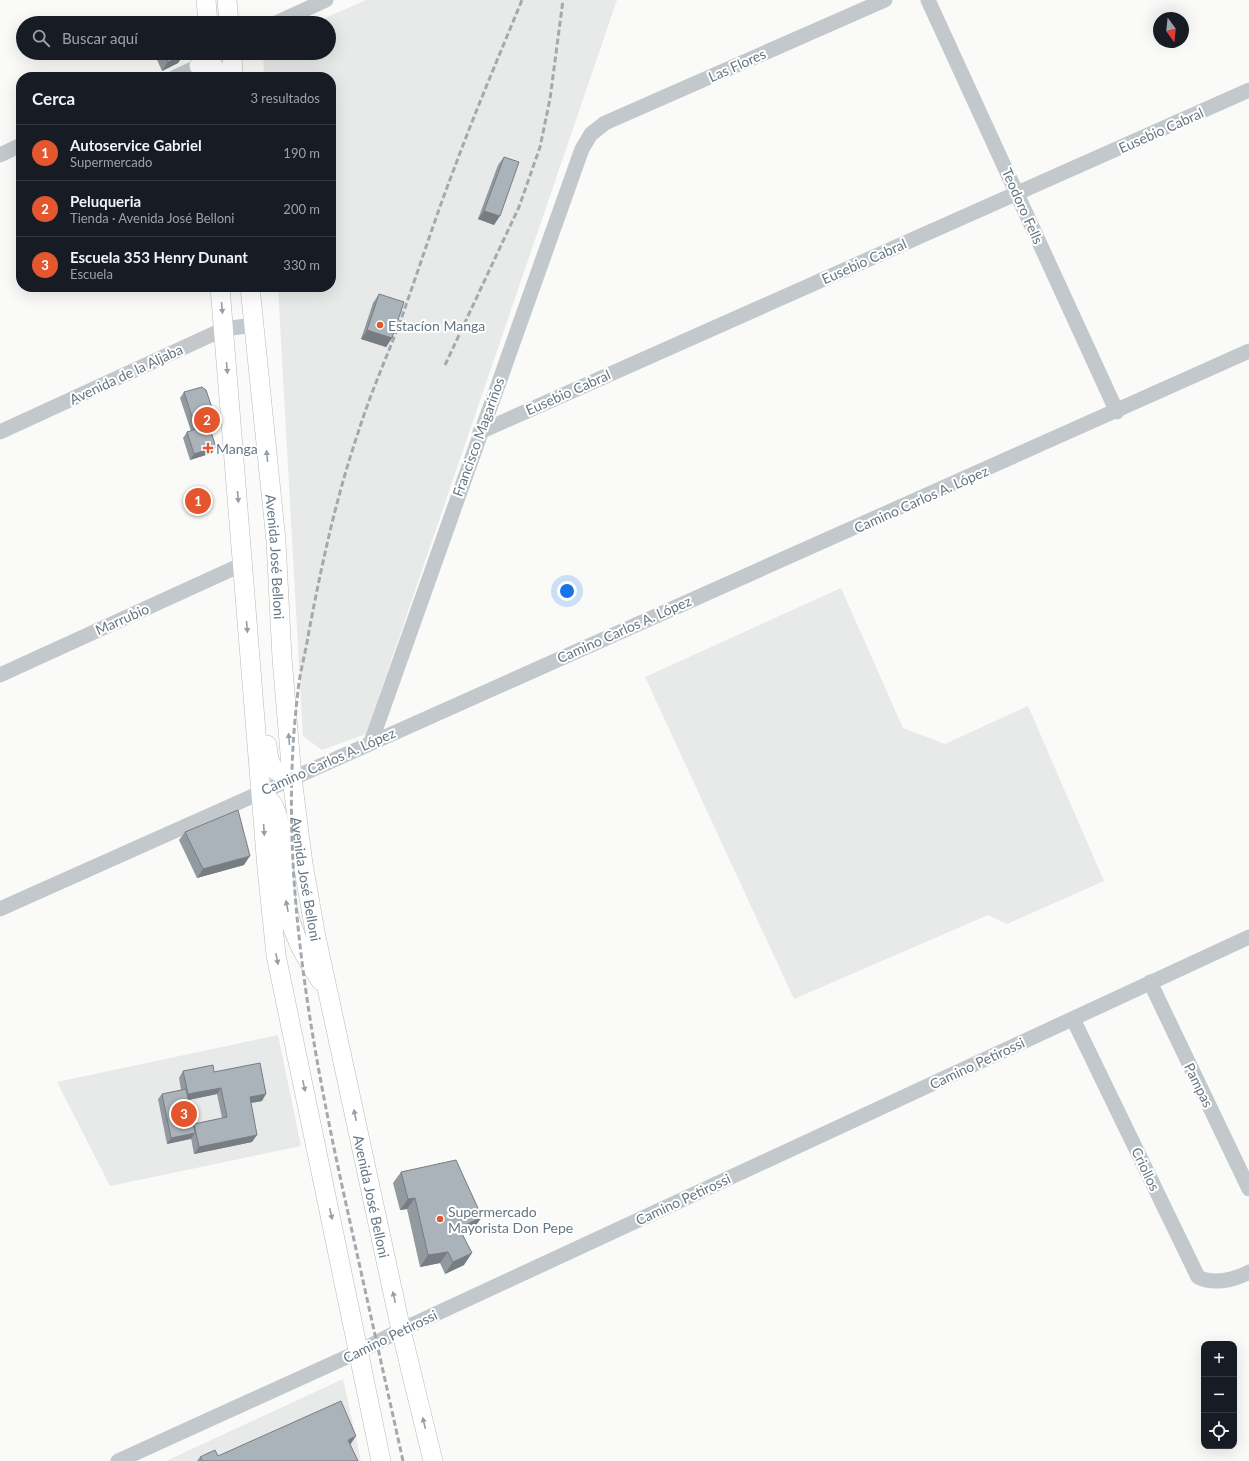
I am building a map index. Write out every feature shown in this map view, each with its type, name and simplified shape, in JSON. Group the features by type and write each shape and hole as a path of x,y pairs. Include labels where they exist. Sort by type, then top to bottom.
{"main road":[{"path":"194,0 195,16"},
{"path":"206,0 207,16"},
{"path":"227,0 228,16"},
{"path":"232,60 233,72"},
{"path":"199,65 214,67 217,72"},
{"path":"220,292 267,868 276,955 360,1352 381,1461"},
{"name":"Avenida José Belloni","path":"251,292 276,542 282,658 292,778 303,864 316,938 401,1330 433,1461"},
{"path":"249,646 260,663 263,674 268,762 273,770 292,778"},
{"path":"261,791 273,805 279,821 283,885 291,926 301,952 328,990"}],"street":[{"path":"291,16 326,0"},
{"name":"Las Flores","path":"591,134 605,123 885,0"},
{"name":"Teodoro Fells","path":"928,0 1117,412"},
{"path":"185,72 199,65"},
{"name":"Eusebio Cabral","path":"480,432 1249,90"},
{"name":"Francisco Magariños","path":"371,742 582,148 591,134"},
{"path":"0,155 16,147"},
{"name":"Avenida de la Aljaba","path":"0,432 224,329 254,325"},
{"name":"Camino Carlos A. López","path":"0,909 371,742 1117,412 1249,351"},
{"name":"Marrubio","path":"0,674 243,564"},
{"name":"Camino Petirossi","path":"118,1461 360,1352 401,1330 1249,937"},
{"name":"Pampas","path":"1150,982 1249,1189"},
{"name":"Criollos","path":"1072,1019 1198,1276 1204,1280 1227,1281 1247,1273"}],"shaded area":[{"path":"366,0 617,0 366,734 322,750 303,736 278,292 336,292 336,72 264,72 263,60 336,60 336,16 330,16"},
{"path":"841,588 903,728 945,744 1028,706 1104,881 1007,924 988,915 794,999 645,677"},
{"path":"278,1035 301,1146 110,1186 57,1082"},
{"path":"343,1379 361,1461 166,1461"}],"building":[{"path":"504,157 519,162 500,216 484,211"},
{"name":"Estacíon Manga","path":"379,294 404,302 392,338 367,330"},
{"path":"202,387 206,390 215,417 207,420 216,447 194,454 187,432 196,429 184,392"},
{"path":"238,810 250,856 203,869 185,832"},
{"path":"260,1063 266,1094 250,1097 257,1135 199,1147 194,1124 227,1117 221,1088 188,1094 183,1071 213,1065 214,1072"},
{"path":"186,1089 195,1133 171,1138 162,1094"},
{"name":"Supermercado Mayorista Don Pepe","path":"456,1160 482,1217 459,1228 472,1253 453,1262 448,1252 428,1255 415,1198 408,1199 401,1172"},
{"path":"341,1401 356,1436 348,1440 358,1461 203,1461 200,1457 215,1450 218,1456"}],"railway":[{"path":"403,1461 338,1165 312,1031 302,963 295,895 292,827 292,759 298,691 302,668 324,556 350,457 368,404 401,319 447,187 522,0"},
{"path":"445,365 519,207 540,147 550,99 563,0"}],"place":[{"name":"Estacíon Manga","path":"380,325"},
{"name":"Peluqueria","path":"207,420"},
{"name":"Manga","path":"208,448"},
{"name":"Autoservice Gabriel","path":"198,501"},
{"name":"Escuela 353 Henry Dunant","path":"184,1114"},
{"name":"Supermercado Mayorista Don Pepe","path":"440,1219"}]}
